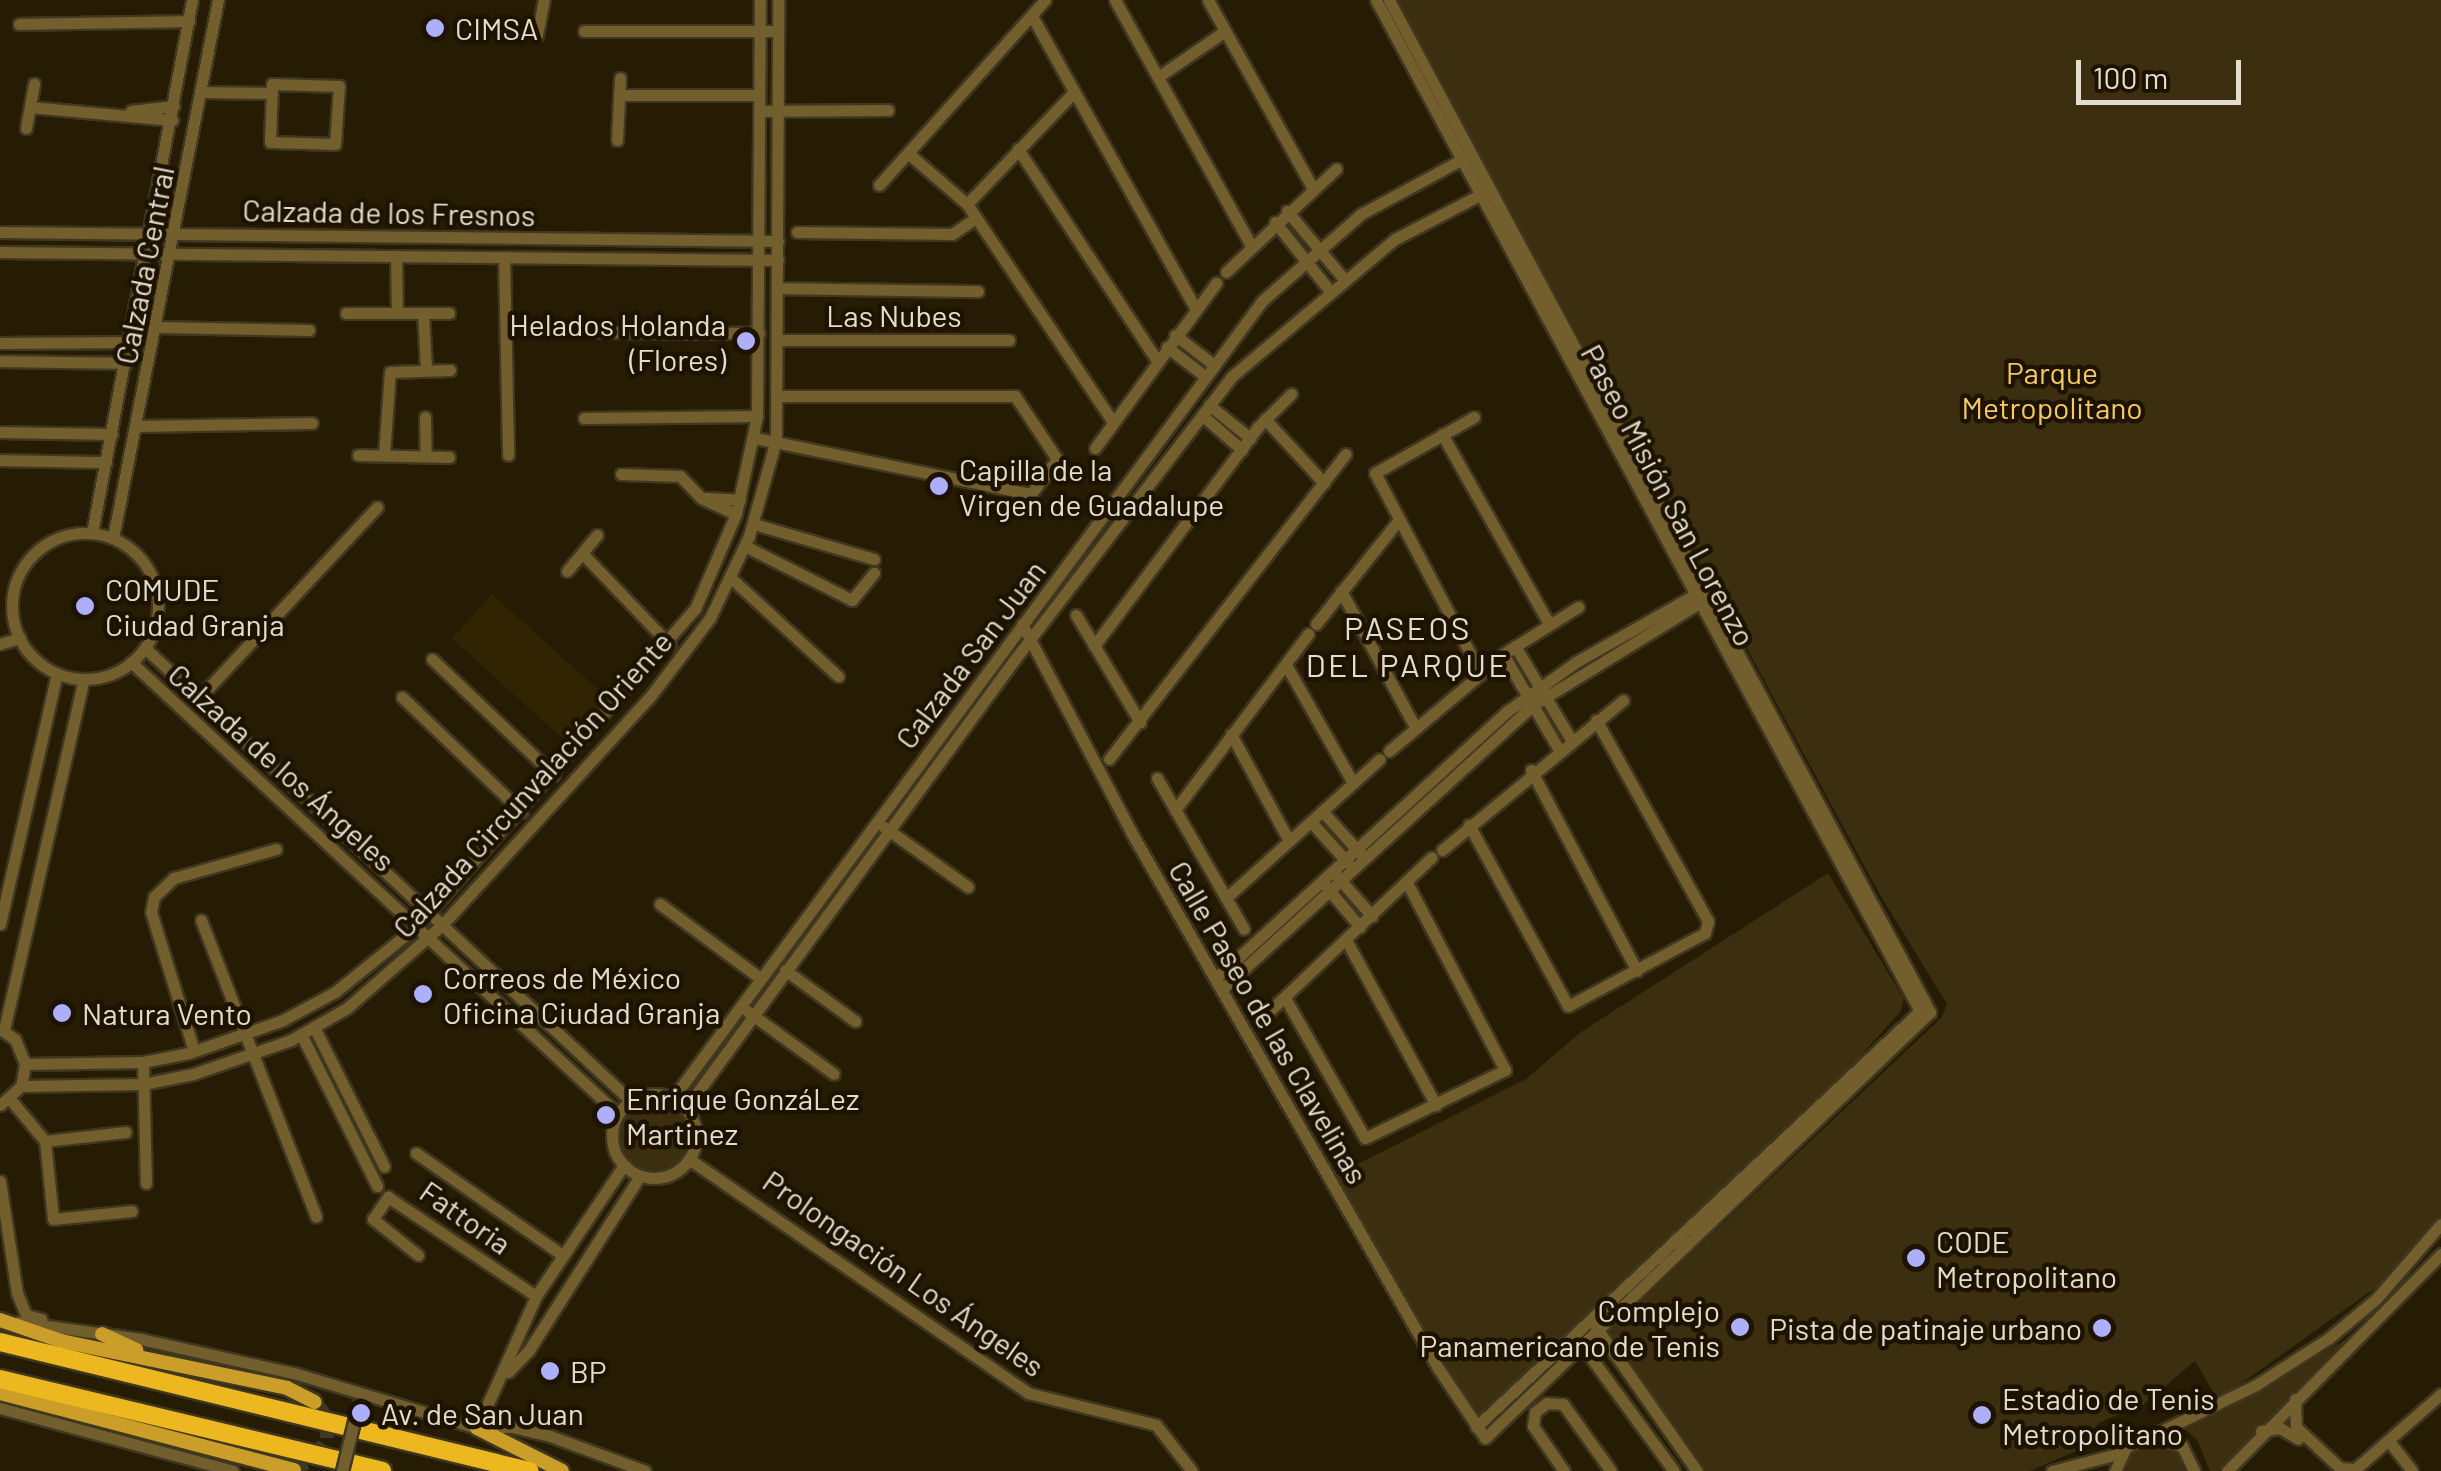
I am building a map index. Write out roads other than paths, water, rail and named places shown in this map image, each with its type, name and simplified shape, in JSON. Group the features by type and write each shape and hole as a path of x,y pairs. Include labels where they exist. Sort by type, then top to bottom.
{"highway":[{"path":"0,1342 530,1471"},
{"path":"0,1379 382,1471"},
{"path":"313,1454 342,1471"}],"main road":[{"path":"0,1320 174,1365 287,1388 315,1402"},
{"path":"102,1334 174,1365"},
{"path":"0,1393 143,1436 294,1470"},
{"path":"477,1428 562,1471"}],"street":[{"name":"Calzada Central","path":"92,534 152,235 192,0"},
{"name":"Calzada Central","path":"113,538 176,235 218,0"},
{"path":"537,35 544,0"},
{"name":"Calzada Circunvalación Oriente","path":"26,1064 143,1062 194,1052 244,1036 335,992 418,925 674,639 714,574 736,514 755,438 760,0"},
{"name":"Calzada Circunvalación Oriente","path":"21,1086 143,1084 252,1057 348,1008 431,937 684,655 732,579 754,524 776,440 778,0"},
{"path":"879,185 1046,0"},
{"path":"1115,0 1250,244"},
{"path":"1208,0 1313,188"},
{"name":"Paseo Misión San Lorenzo","path":"1376,0 1484,192 1925,1012 1595,1327"},
{"name":"Paseo Misión San Lorenzo","path":"1389,0 1465,158"},
{"path":"1032,16 1196,309"},
{"path":"19,24 189,21"},
{"path":"584,31 778,31"},
{"path":"1158,77 1225,31"},
{"path":"617,140 620,78"},
{"path":"26,128 34,84"},
{"path":"272,84 339,86 335,144 270,142 272,93 272,84"},
{"path":"203,92 272,93"},
{"path":"618,95 759,94"},
{"path":"967,204 1073,94"},
{"path":"30,107 131,111 174,106"},
{"path":"760,110 888,110"},
{"path":"131,111 172,120"},
{"path":"1018,149 1157,360"},
{"path":"909,154 967,204 1114,422"},
{"name":"Calzada San Juan","path":"673,1098 1262,301 1318,248 1380,201 1465,158"},
{"path":"1226,272 1250,244 1336,169"},
{"name":"Calzada San Juan","path":"686,1108 1031,638 1245,363 1328,290 1395,239 1484,192"},
{"path":"1288,211 1344,278"},
{"path":"797,232 952,234 976,218"},
{"path":"1275,222 1328,290"},
{"name":"Calzada de los Fresnos","path":"0,232 778,241"},
{"path":"478,238 478,257"},
{"path":"594,258 595,239"},
{"name":"Calzada de los Fresnos","path":"0,252 778,260"},
{"path":"396,256 396,313"},
{"path":"504,258 508,455"},
{"path":"1096,448 1216,283"},
{"path":"779,288 978,291"},
{"path":"346,313 448,313"},
{"path":"423,313 426,369"},
{"path":"158,326 309,330"},
{"path":"598,332 759,333"},
{"path":"1175,335 1214,365"},
{"name":"Las Nubes","path":"778,340 1009,340"},
{"path":"0,343 131,342"},
{"path":"1166,347 1206,376"},
{"path":"1228,347 1245,363"},
{"path":"0,362 126,363"},
{"path":"384,455 385,378 398,369 450,370"},
{"path":"1094,646 1250,438 1291,394"},
{"path":"755,438 1030,494 1057,459 1014,396 778,396"},
{"path":"1206,410 1250,438"},
{"path":"1206,410 1242,450"},
{"path":"584,418 757,416"},
{"path":"1474,417 1375,473 1480,672"},
{"path":"425,418 426,456"},
{"path":"1265,419 1324,483"},
{"path":"137,426 312,423"},
{"path":"0,432 112,434"},
{"path":"1442,434 1549,624"},
{"path":"1109,759 1346,454"},
{"path":"358,455 449,457"},
{"path":"0,460 106,462"},
{"path":"621,474 680,476 702,498 736,514"},
{"path":"1132,478 1146,489"},
{"path":"702,498 740,500"},
{"path":"198,698 377,506"},
{"path":"1175,810 1398,522"},
{"path":"754,524 874,559"},
{"path":"92,534 113,538 142,560 158,595 144,648 131,662 84,679 57,673 20,638 14,618 15,589 27,562 63,537 92,534"},
{"path":"567,571 596,534"},
{"path":"745,546 852,600 874,573"},
{"path":"582,553 674,639"},
{"path":"732,579 838,676"},
{"path":"1341,591 1415,727"},
{"path":"1219,984 1536,695 1702,596"},
{"path":"1226,898 1480,672 1578,607"},
{"path":"1076,615 1140,722"},
{"path":"0,622 14,618"},
{"name":"Calle Paseo de las Clavelinas","path":"1022,624 1219,984 1484,1438 1580,1341"},
{"path":"0,644 20,638"},
{"path":"1515,646 1558,748"},
{"name":"Calzada de los Ángeles","path":"144,648 631,1101"},
{"path":"1503,654 1570,738"},
{"path":"432,659 554,775"},
{"name":"Calzada de los Ángeles","path":"131,662 618,1114"},
{"path":"1286,665 1354,783"},
{"path":"0,924 57,673"},
{"path":"84,679 2,1029 26,1064 21,1086 5,1102 45,1141 53,1219 132,1210"},
{"path":"402,697 522,812"},
{"path":"1259,1020 1468,825 1570,738 1624,700"},
{"path":"617,705 631,718"},
{"path":"1468,825 1568,1006 1704,933 1708,921 1596,720"},
{"path":"1231,734 1290,841"},
{"path":"1531,770 1637,971"},
{"path":"1157,778 1244,929"},
{"path":"1322,812 1360,852"},
{"path":"876,822 968,888"},
{"path":"1311,822 1348,863"},
{"path":"194,1052 151,912 154,896 174,878 276,849"},
{"path":"1336,875 1372,916"},
{"path":"1285,998 1365,1138 1499,1074 1507,1063 1406,881"},
{"path":"1325,885 1360,927"},
{"path":"660,904 760,978"},
{"path":"201,920 316,1217"},
{"path":"1346,940 1436,1105"},
{"path":"786,970 855,1021"},
{"path":"739,1006 834,1074"},
{"path":"314,1027 384,1166"},
{"path":"301,1034 377,1186"},
{"path":"143,1062 146,1184"},
{"path":"656,1094 673,1098 686,1108 696,1133 689,1159 672,1174 640,1176 624,1165 612,1140 618,1114 631,1101 656,1094"},
{"path":"45,1141 125,1132"},
{"path":"416,1154 562,1255"},
{"name":"Prolongación Los Ángeles","path":"689,1159 870,1278 1011,1383 1044,1400 1140,1416 1170,1438 1192,1471"},
{"path":"477,1428 504,1375 536,1296 624,1165"},
{"path":"504,1375 529,1350 640,1176"},
{"path":"0,1181 12,1268 26,1314 68,1327 297,1374 477,1428 512,1426 646,1471"},
{"name":"Fattoria","path":"418,1255 373,1219 388,1196 536,1296"},
{"path":"2052,1471 2121,1453 2276,1374 2384,1290 2441,1224"},
{"path":"2227,1471 2296,1395 2398,1303 2441,1254"},
{"path":"0,1279 12,1268"},
{"path":"2384,1290 2398,1303"},
{"path":"0,1320 68,1327"},
{"path":"1476,1427 1595,1327 1698,1471"},
{"path":"1580,1341 1674,1471"},
{"path":"2296,1395 2296,1427 2340,1468 2354,1470 2440,1396"},
{"path":"1564,1471 1533,1426 1540,1407 1563,1404 1611,1471"},
{"path":"342,1471 358,1405"},
{"path":"0,1408 233,1471"},
{"path":"2261,1431 2287,1430 2333,1471"},
{"path":"2151,1436 2182,1446 2194,1471"},
{"path":"2388,1440 2412,1471"},
{"path":"2114,1471 2121,1453"}],"tunnel":[{"path":"294,1470 317,1456 327,1438 327,1418 315,1402"}],"place":[{"name":"CIMSA","path":"435,28"},
{"name":"Helados Holanda (Flores)","path":"746,341"},
{"name":"Capilla de la Virgen de Guadalupe","path":"939,486"},
{"name":"COMUDE Ciudad Granja","path":"85,606"},
{"name":"Correos de México Oficina Ciudad Granja","path":"423,994"},
{"name":"Natura Vento","path":"62,1013"},
{"name":"Enrique GonzáLez Martinez","path":"606,1115"},
{"name":"CODE Metropolitano","path":"1916,1258"},
{"name":"Complejo Panamericano de Tenis","path":"1740,1327"},
{"name":"Pista de patinaje urbano","path":"2102,1328"},
{"name":"BP","path":"550,1371"},
{"name":"Av. de San Juan","path":"361,1413"},
{"name":"Estadio de Tenis Metropolitano","path":"1982,1415"}],"district":[{"name":"PASEOS DEL PARQUE","path":"1408,646"}],"park label":[{"name":"Parque Metropolitano","path":"2052,389"}]}
